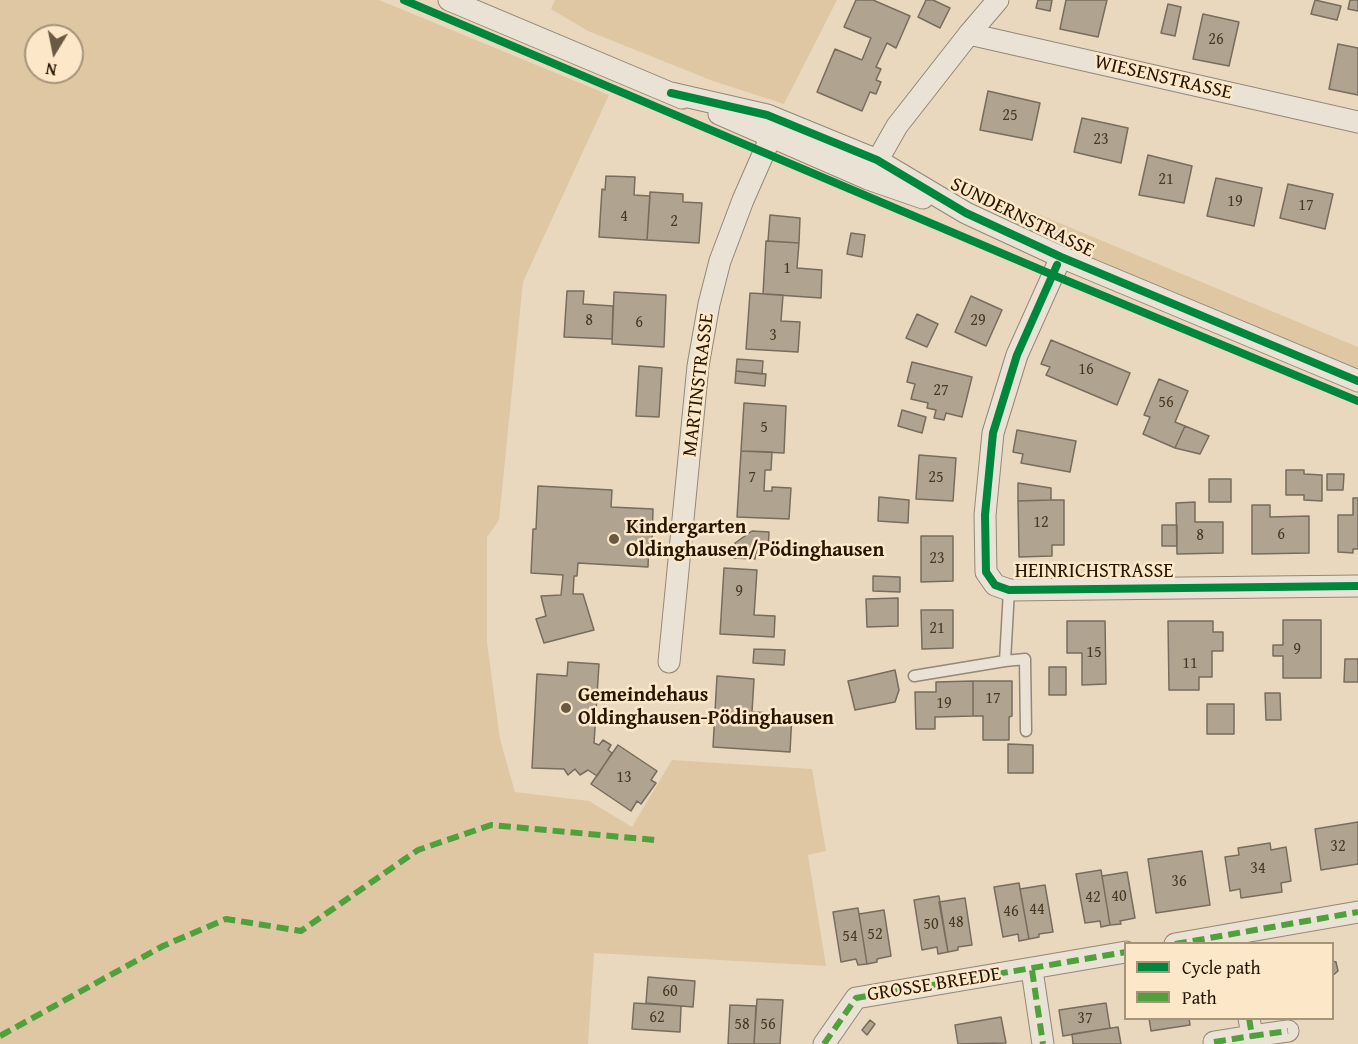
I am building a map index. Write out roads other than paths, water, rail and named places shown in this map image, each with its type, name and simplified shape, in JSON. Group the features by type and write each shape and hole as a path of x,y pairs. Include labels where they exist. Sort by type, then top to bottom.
{"street":[{"name":"SUNDERNSTRASSE","path":"449,0 671,93 877,160 966,213"},
{"path":"868,179 897,126 998,0"},
{"name":"WIESENSTRASSE","path":"969,34 1358,122"},
{"name":"SUNDERNSTRASSE","path":"775,128 868,179 966,213 1061,257 1358,381"},
{"name":"MARTINSTRASSE","path":"669,662 698,366 709,304 724,250 775,128"},
{"name":"HEINRICHSTRASSE","path":"1061,257 1017,355 993,433 985,515 986,572 995,585 1009,590 1358,586"},
{"path":"1195,942 1235,938 1358,912"},
{"name":"GROSSE BREEDE","path":"824,1044 856,998 1032,970 1124,952"},
{"path":"1032,970 1043,1044"},
{"path":"1214,1042 1250,1027 1288,1031"}],"lane":[{"path":"1005,661 1009,590"},
{"path":"914,676 1025,659 1026,731"}],"place":[{"name":"Kindergarten Oldinghausen/Pödinghausen","path":"614,539"},
{"name":"Gemeindehaus Oldinghausen-Pödinghausen","path":"566,708"}]}
